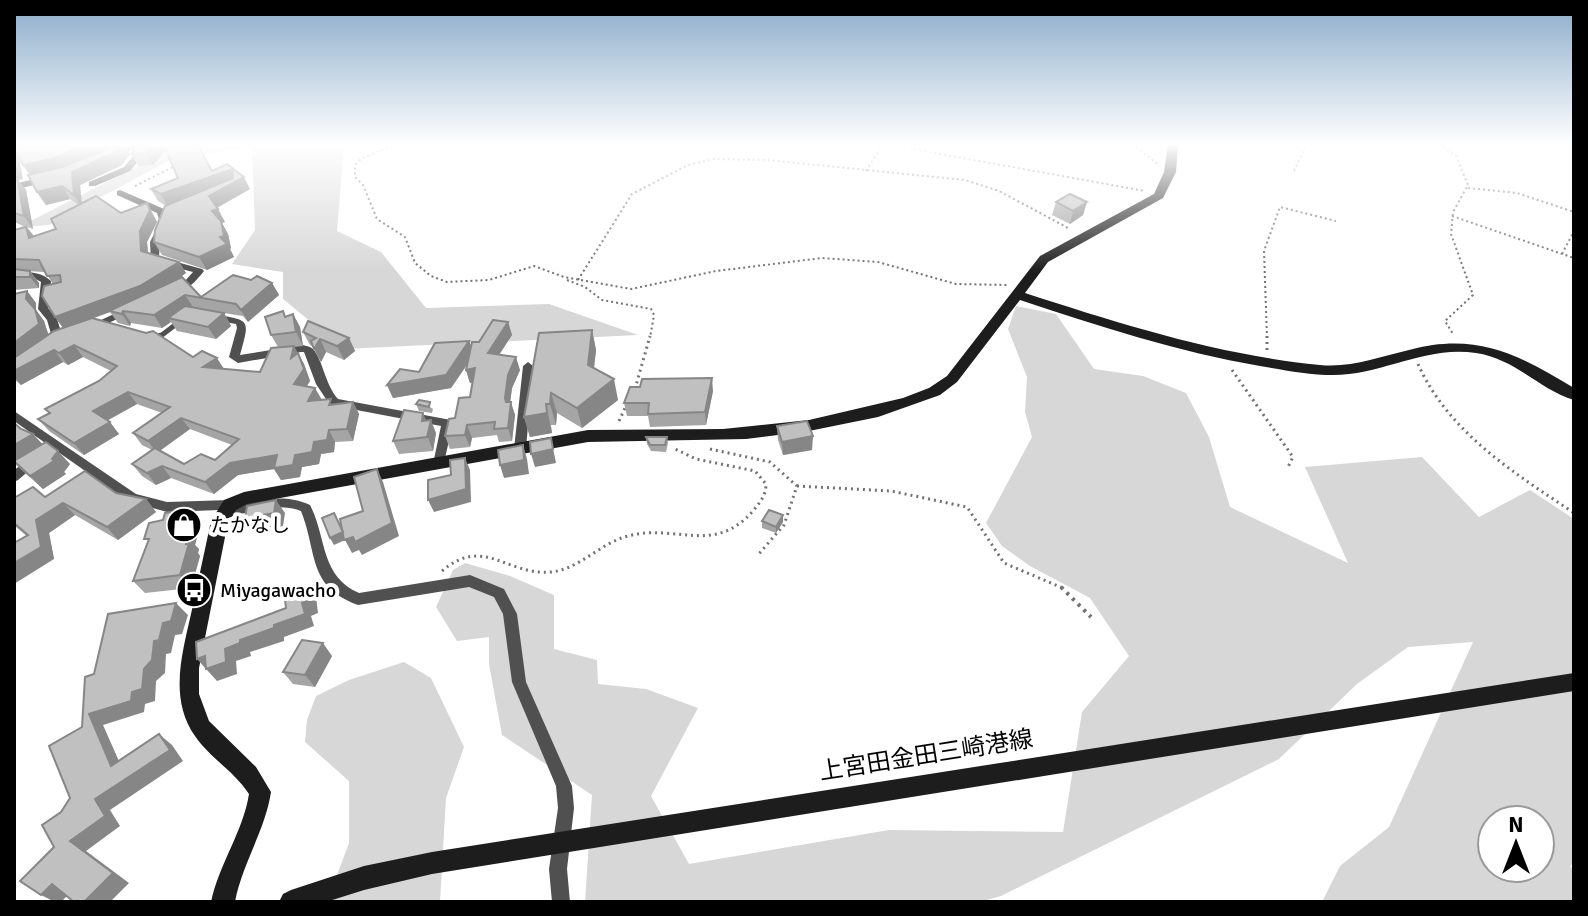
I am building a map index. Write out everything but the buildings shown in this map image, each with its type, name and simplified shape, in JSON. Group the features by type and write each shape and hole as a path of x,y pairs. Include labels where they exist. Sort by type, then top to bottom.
{"street":[{"path":"223,902 235,860 259,809 260,792 239,764 204,734 192,712 188,690 189,668 227,509 244,498 616,433 687,435 753,432 892,409 927,397 952,379 1044,259 1083,236 1148,205 1163,187"},
{"path":"120,193 157,208 162,216 165,222 155,242 154,259 199,271 188,283 166,293"},
{"path":"162,216 177,210"},
{"path":"14,275 44,277 48,284 43,309 52,319 58,338"},
{"path":"1018,289 1125,331 1223,357 1351,371 1414,353 1458,345 1511,358 1574,395"},
{"path":"37,351 58,338 101,324 144,303"},
{"path":"198,314 240,322 242,328 234,357 238,359 302,348 308,350 322,389 334,402 447,423 439,464"},
{"path":"520,449 528,366"},
{"path":"16,418 132,498 167,507 227,509 297,503 306,508 329,584 341,594 358,599 470,581 483,584 507,603 519,682 564,786 566,808 558,869 561,902"},
{"path":"14,477 20,469 56,447"},
{"name":"上宮田金田三崎港線","path":"298,899 420,865 1574,682"}],"lane":[{"path":"141,335 155,339 198,314"},
{"path":"101,324 114,328"}],"path":[{"path":"364,187 377,219 405,237 415,263 431,276 468,283 534,266 550,269 602,300 645,305 654,315 646,343 645,368 616,433"},
{"path":"578,280 632,194 646,187"},
{"path":"989,187 1083,236"},
{"path":"1120,187 1160,194"},
{"path":"1458,345 1445,321 1464,308 1473,295 1468,273 1450,240 1452,216 1468,188 1517,193 1574,212"},
{"path":"1267,363 1264,251 1280,207 1336,221"},
{"path":"1452,216 1574,258"},
{"path":"1562,254 1574,231"},
{"path":"564,277 631,289 716,271 848,259 878,262 956,284 1018,289"},
{"path":"1414,353 1434,399 1461,429 1574,513"},
{"path":"1223,357 1293,457 1287,469"},
{"path":"429,586 453,559 466,554 484,554 550,572 636,534 664,532 714,538 736,531 765,496 766,482 762,475 749,467 698,462 683,456 673,447 669,435"},
{"path":"687,435 693,443 775,464 789,473 797,486 793,513 778,538 757,556"},
{"path":"797,486 891,491 967,507 1004,563 1067,590 1091,617"},
{"path":"14,621 14,645"}],"shaded area":[{"path":"98,187 120,187 49,225 19,227"},
{"path":"253,187 341,187 337,231 381,252 426,308 549,304 638,335 344,349 283,299 283,272 232,264 255,230"},
{"path":"1016,306 1056,314 1094,369 1143,376 1186,393 1209,437 1230,507 1348,563 1305,467 1422,457 1479,517 1530,490 1574,519 1574,864 1570,866 1574,871 1574,902 1322,902 1340,866 1389,827 1473,642 1408,647 1357,684 1279,759 1001,896 979,902 585,902 592,795 502,735 489,664 489,637 457,641 436,607 453,570 465,563 510,576 554,595 554,649 597,660 598,684 646,689 698,708 651,796 689,864 889,830 1063,832 1082,712 1129,656 1090,598 1030,566 1002,546 986,523 1032,437 1025,412 1027,377 1008,329"},
{"path":"404,662 431,678 464,747 446,798 440,902 327,902 349,843 349,781 305,742 307,720 316,696 349,680"}],"place":[{"name":"たかなし","path":"184,525"},
{"name":"Miyagawacho","path":"194,590"}]}
